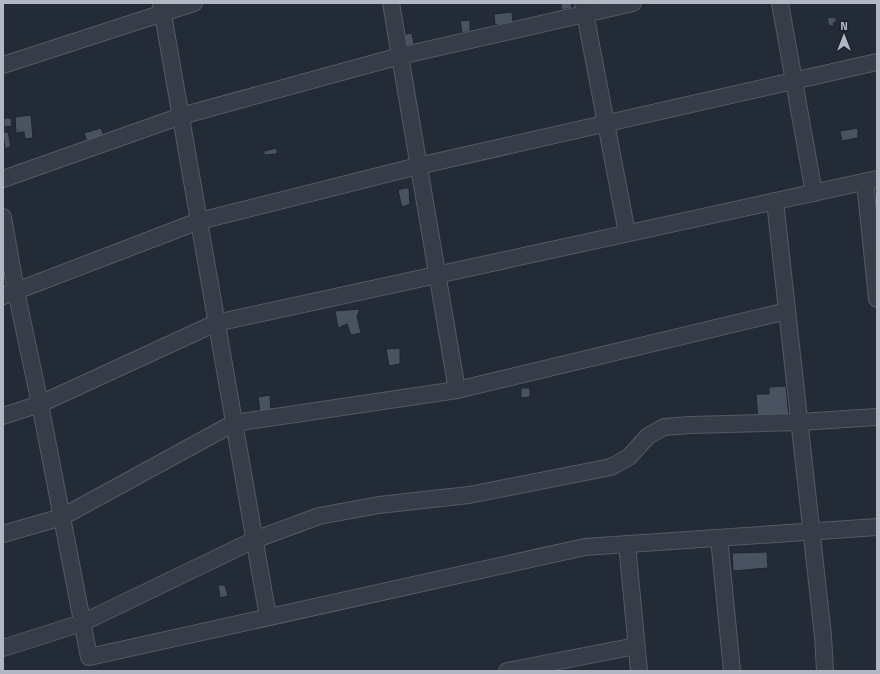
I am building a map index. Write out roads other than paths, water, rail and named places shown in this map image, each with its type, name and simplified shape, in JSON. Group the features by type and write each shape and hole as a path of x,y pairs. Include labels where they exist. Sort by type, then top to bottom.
{"street":[{"path":"3,65 162,8 194,3"},
{"path":"391,3 457,390"},
{"path":"3,179 181,116 400,56 584,8 633,3"},
{"path":"780,3 814,193"},
{"path":"162,8 268,617"},
{"path":"584,8 627,233"},
{"path":"9,294 199,221 418,166 877,62"},
{"path":"3,416 40,404 216,322 871,181 877,299"},
{"path":"776,201 823,636 825,671"},
{"path":"3,217 9,294 40,404 89,657 585,547 877,527"},
{"path":"3,534 62,517 234,423 457,390 787,310"},
{"path":"3,648 82,623 254,540 319,516 379,505 469,495 611,467 629,457 648,436 664,427 800,422 877,417"},
{"path":"719,538 732,671"},
{"path":"627,544 639,671"},
{"path":"507,671 636,646"}]}
